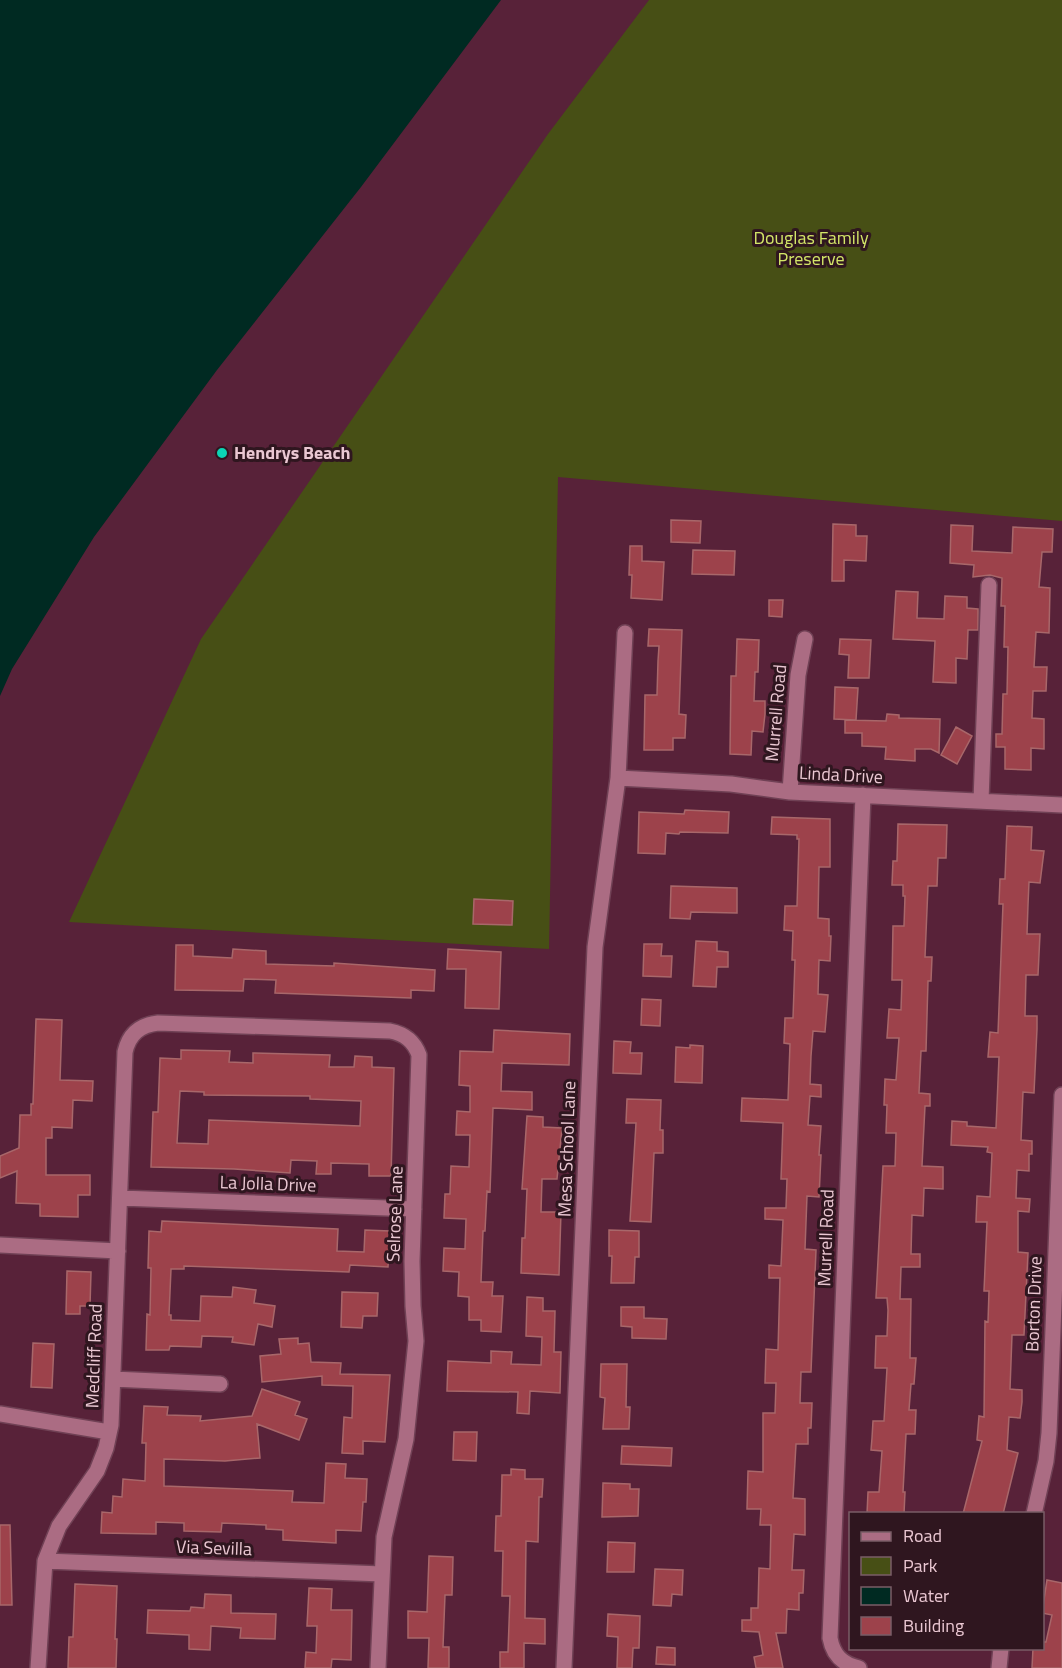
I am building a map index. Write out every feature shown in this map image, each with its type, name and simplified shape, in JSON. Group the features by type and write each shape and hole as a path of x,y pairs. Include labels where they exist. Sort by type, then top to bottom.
{"street":[{"path":"981,801 989,585"},
{"name":"Mesa School Lane","path":"564,1668 595,947 618,778 625,633"},
{"name":"Murrell Road","path":"789,792 798,675 805,639"},
{"name":"Linda Drive","path":"618,778 731,784 789,792 1062,805"},
{"name":"Murrell Road","path":"859,1668 840,1660 835,1654 830,1638 863,795"},
{"name":"Selrose Lane","path":"135,1031 142,1026 158,1023 390,1031 406,1036 417,1048 420,1063 412,1295 416,1341 406,1438 384,1537 378,1668"},
{"name":"Medcliff Road","path":"38,1668 45,1561 59,1526 97,1471 106,1448 109,1432 125,1052 135,1031"},
{"name":"Borton Drive","path":"1034,1512 1046,1461 1049,1433 1062,1095"},
{"name":"La Jolla Drive","path":"120,1197 414,1209"},
{"path":"0,1245 118,1251"},
{"path":"113,1379 220,1384"},
{"path":"0,1414 109,1432"},
{"name":"Via Sevilla","path":"45,1561 382,1574"},
{"path":"999,1668 1001,1650"}],"green space":[{"name":"Douglas Family Preserve","path":"649,0 1062,0 1062,521 558,477 549,949 69,922 201,639 548,134"}],"water":[{"path":"0,0 501,0 361,187 217,370 94,537 12,669 0,696"}],"building":[{"path":"671,520 701,521 700,543 671,542"},
{"path":"833,524 856,525 856,536 867,536 866,561 844,560 844,581 832,581"},
{"path":"951,525 973,526 972,551 1012,553 1013,527 1053,529 1052,552 1042,552 1039,587 1050,588 1049,633 1036,632 1034,667 1047,667 1046,691 1033,691 1032,718 1044,719 1044,749 1031,748 1031,770 1005,769 1005,747 996,747 996,734 1002,734 1003,694 1007,694 1008,647 1004,647 1005,606 1001,606 1002,578 990,575 973,577 974,565 950,563"},
{"path":"630,546 642,546 642,561 664,562 662,600 631,598"},
{"path":"693,550 735,551 734,575 692,574"},
{"path":"896,591 918,592 917,618 944,619 945,596 967,597 967,608 978,609 978,630 968,630 967,659 956,658 956,683 933,682 935,641 893,639"},
{"path":"769,600 783,600 782,617 769,616"},
{"path":"649,629 682,630 679,714 686,715 685,738 673,738 673,750 644,750 645,695 657,695 659,646 648,646"},
{"path":"737,639 759,640 754,701 765,701 765,714 763,732 752,731 751,755 730,754 731,676 736,676"},
{"path":"840,639 871,640 869,678 848,678 849,655 839,654"},
{"path":"835,687 858,688 856,720 834,719"},
{"path":"887,714 899,715 899,718 940,719 939,753 931,749 915,749 915,761 885,759 886,747 862,746 862,733 845,733 845,720 886,721"},
{"path":"956,727 972,736 957,764 941,755"},
{"path":"685,810 729,812 728,833 666,833 665,854 638,853 639,812 684,814"},
{"path":"772,817 830,819 830,867 819,867 818,918 829,919 829,936 831,936 830,961 819,960 818,994 828,995 825,1032 813,1031 811,1056 810,1084 821,1085 821,1097 810,1096 808,1125 821,1126 819,1155 821,1155 819,1197 807,1196 805,1249 816,1250 811,1372 801,1372 800,1403 812,1403 811,1428 808,1428 808,1444 796,1444 793,1498 805,1499 805,1535 794,1534 792,1570 804,1570 803,1593 799,1593 799,1610 787,1609 786,1633 776,1633 783,1668 756,1668 754,1657 763,1655 759,1632 742,1631 742,1620 751,1620 751,1608 758,1608 759,1568 770,1569 771,1525 760,1525 761,1509 747,1509 748,1471 763,1472 763,1413 775,1413 776,1383 765,1383 766,1349 778,1350 780,1278 769,1278 769,1265 781,1266 783,1220 765,1219 765,1208 786,1208 787,1179 781,1179 783,1123 741,1121 742,1098 788,1100 790,1044 784,1043 785,1018 793,1018 795,960 792,960 793,931 784,930 785,906 797,906 799,839 797,835 771,834"},
{"path":"898,824 947,825 946,858 938,858 937,886 928,886 925,957 932,957 931,981 928,981 926,1051 921,1051 919,1093 930,1094 930,1106 925,1106 922,1166 943,1167 943,1189 924,1188 923,1216 912,1215 911,1254 920,1254 920,1267 901,1267 900,1299 911,1299 910,1358 916,1358 909,1410 916,1410 915,1434 906,1434 904,1512 867,1512 868,1492 879,1492 882,1451 871,1450 873,1421 884,1421 887,1368 875,1368 876,1336 887,1336 888,1310 887,1298 876,1298 883,1166 895,1166 896,1133 886,1133 887,1105 884,1105 885,1079 896,1080 899,1038 887,1038 889,1009 901,1010 902,980 892,980 893,926 904,926 903,885 892,885 893,861 897,861"},
{"path":"1007,826 1032,827 1031,850 1044,851 1040,883 1029,882 1028,905 1027,934 1040,934 1038,975 1026,975 1025,1016 1037,1016 1037,1029 1034,1093 1023,1092 1021,1140 1032,1141 1032,1154 1029,1154 1029,1171 1017,1170 1016,1198 1030,1199 1029,1212 1018,1211 1018,1252 1028,1253 1024,1335 1012,1335 1010,1389 1022,1390 1022,1402 1020,1418 1009,1417 1007,1450 1018,1453 1003,1512 964,1512 982,1441 977,1440 979,1416 984,1417 985,1321 988,1322 989,1291 984,1291 987,1222 976,1222 977,1196 990,1197 992,1153 987,1152 988,1147 951,1145 952,1121 967,1122 967,1126 996,1128 999,1057 988,1057 990,1032 998,1033 1003,904 999,904 1000,879 1005,879"},
{"path":"671,886 737,888 737,913 691,912 690,919 670,918"},
{"path":"474,899 513,901 512,925 473,924"},
{"path":"696,941 717,942 717,951 728,952 728,967 717,967 716,987 693,986"},
{"path":"644,944 662,944 661,956 672,956 671,977 643,976"},
{"path":"176,945 193,945 193,956 232,958 233,949 266,951 266,964 334,966 334,963 435,970 434,991 411,990 411,998 275,993 276,980 244,979 243,991 175,990"},
{"path":"448,949 501,952 499,1009 465,1008 466,969 447,969"},
{"path":"642,999 661,1000 660,1026 641,1025"},
{"path":"36,1019 62,1020 60,1080 93,1081 92,1101 73,1100 72,1128 52,1127 52,1138 46,1138 46,1175 90,1175 90,1195 78,1195 78,1217 40,1216 40,1204 16,1203 17,1171 0,1178 0,1156 19,1148 20,1115 31,1115"},
{"path":"494,1030 570,1034 569,1065 502,1063 501,1091 532,1092 532,1110 493,1108 490,1192 487,1191 481,1282 493,1282 492,1296 503,1296 501,1332 481,1331 481,1320 469,1320 469,1297 458,1296 459,1272 443,1271 444,1248 465,1249 466,1219 444,1218 445,1194 450,1194 451,1166 469,1167 470,1135 456,1135 457,1111 470,1112 470,1086 459,1085 460,1051 493,1052"},
{"path":"614,1041 631,1042 630,1053 642,1053 641,1074 613,1073"},
{"path":"690,1045 703,1046 702,1083 675,1082 676,1047 690,1048"},
{"path":"181,1050 230,1051 229,1062 253,1063 253,1053 330,1055 329,1067 354,1067 355,1056 372,1057 372,1067 394,1068 391,1176 369,1176 369,1164 331,1163 331,1174 316,1174 317,1161 291,1160 290,1173 151,1167 153,1112 158,1112 160,1058 181,1059","holes":["180,1091 204,1092 204,1095 310,1096 310,1099 361,1101 360,1126 209,1120 208,1144 177,1143"]},
{"path":"627,1099 661,1100 660,1130 663,1130 663,1153 654,1153 651,1222 630,1221 636,1123 626,1123"},
{"path":"527,1116 543,1117 543,1127 562,1128 557,1179 542,1179 541,1212 561,1212 559,1275 521,1273 527,1189 522,1189"},
{"path":"162,1221 338,1229 337,1251 364,1252 365,1230 390,1231 388,1267 350,1265 349,1272 184,1266 184,1269 171,1269 169,1315 171,1315 171,1320 200,1321 201,1296 232,1297 233,1287 256,1290 254,1303 275,1306 272,1327 258,1324 254,1345 232,1342 233,1337 202,1336 201,1347 170,1346 169,1350 146,1350 147,1314 150,1315 149,1231 161,1232"},
{"path":"609,1230 639,1231 639,1257 635,1257 634,1283 611,1283 612,1256 609,1256"},
{"path":"67,1271 91,1272 90,1306 80,1306 80,1314 66,1314"},
{"path":"342,1292 378,1293 377,1316 363,1316 362,1328 341,1327"},
{"path":"527,1297 543,1298 543,1311 555,1311 554,1352 561,1352 560,1393 530,1391 529,1414 517,1413 518,1392 447,1391 448,1361 491,1363 491,1351 512,1352 511,1364 541,1365 542,1337 526,1336"},
{"path":"621,1307 644,1307 644,1318 667,1319 666,1339 632,1338 632,1327 621,1326"},
{"path":"298,1338 298,1344 309,1343 311,1362 341,1363 340,1374 390,1375 385,1442 363,1441 363,1454 342,1453 344,1417 352,1418 353,1386 322,1385 322,1376 262,1382 260,1356 281,1354 279,1339"},
{"path":"33,1343 54,1344 52,1388 31,1387"},
{"path":"601,1364 627,1364 626,1407 630,1407 629,1429 603,1429 605,1398 600,1397"},
{"path":"262,1389 300,1402 295,1415 307,1419 299,1440 257,1424 260,1458 225,1461 164,1459 164,1486 293,1491 292,1502 324,1503 326,1463 346,1464 345,1478 367,1479 361,1531 336,1530 336,1543 283,1540 283,1530 266,1529 266,1525 222,1523 221,1532 184,1531 184,1523 156,1522 156,1534 101,1533 102,1512 112,1513 113,1496 122,1497 123,1479 145,1481 146,1443 142,1443 144,1406 168,1407 167,1415 201,1416 200,1421 252,1416"},
{"path":"454,1432 477,1432 476,1461 453,1460"},
{"path":"622,1446 672,1448 671,1466 621,1464"},
{"path":"511,1469 525,1470 525,1479 543,1479 542,1497 539,1497 538,1542 526,1541 525,1618 545,1619 545,1644 524,1643 524,1668 500,1668 500,1652 508,1652 510,1596 502,1596 503,1551 495,1551 496,1516 501,1516 502,1475 511,1475"},
{"path":"603,1483 630,1484 630,1489 639,1489 638,1516 602,1517"},
{"path":"0,1525 10,1525 12,1605 0,1605"},
{"path":"608,1542 635,1543 634,1572 607,1572"},
{"path":"429,1556 453,1557 452,1595 445,1595 443,1647 449,1647 449,1668 428,1668 429,1638 408,1638 408,1611 427,1612"},
{"path":"655,1569 683,1570 682,1595 672,1594 671,1606 653,1605"},
{"path":"1047,1580 1062,1583 1062,1668 1032,1668 1033,1650 1044,1650 1052,1615 1044,1613"},
{"path":"75,1584 117,1586 116,1668 68,1668 69,1637 73,1637"},
{"path":"309,1588 332,1589 331,1610 352,1610 351,1660 332,1659 331,1668 305,1668 306,1652 316,1653 317,1626 307,1626"},
{"path":"205,1594 231,1595 231,1613 276,1614 275,1639 240,1638 241,1628 211,1626 210,1650 189,1649 189,1635 147,1633 148,1610 190,1611 191,1607 204,1608"},
{"path":"608,1614 640,1616 639,1648 633,1648 632,1668 617,1668 618,1637 607,1636"},
{"path":"657,1647 675,1648 675,1665 656,1664"}],"place":[{"name":"Hendrys Beach","path":"222,453"}]}
